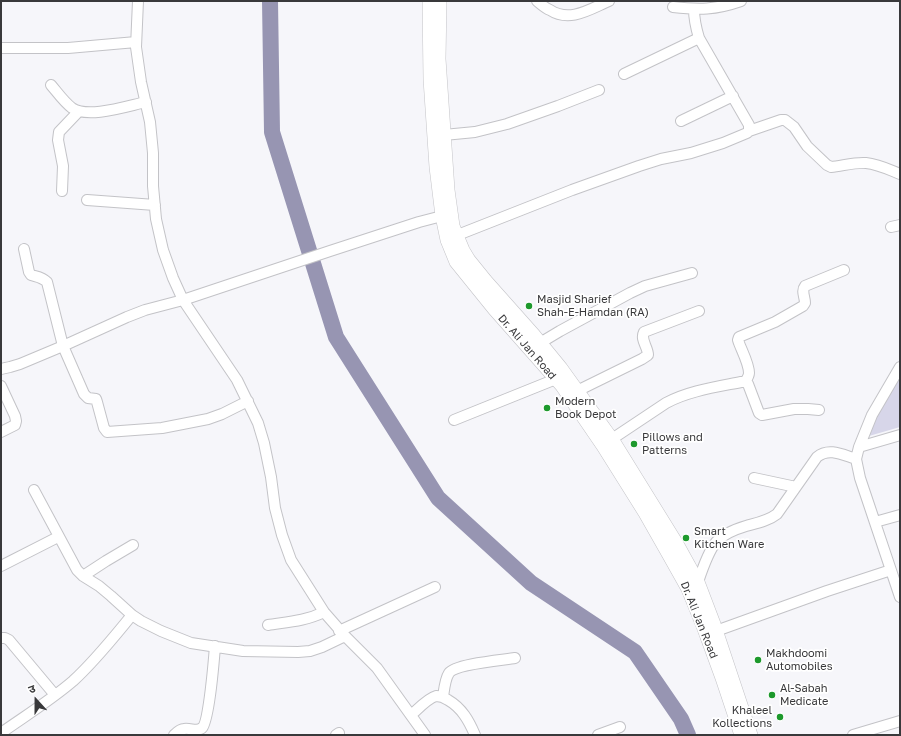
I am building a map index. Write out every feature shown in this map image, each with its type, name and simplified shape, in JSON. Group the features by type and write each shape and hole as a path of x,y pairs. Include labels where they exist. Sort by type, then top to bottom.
{"main road":[{"name":"Dr. Ali Jan Road","path":"429,1 430,78 436,166 442,216 452,237 469,260 561,368 612,439 677,544 698,582 751,735"},
{"name":"Dr. Ali Jan Road","path":"440,1 439,59 448,184 453,226 452,237 456,262 494,309 562,386 603,446 645,513 688,589 722,678 741,735"}],"street":[{"path":"138,1 136,42 137,62 151,130 153,153 152,186 156,218 163,250 173,278 183,300 237,380 258,423 271,477 275,508 282,535 291,560 324,612 342,633 377,668 425,735"},
{"path":"537,1 550,11 560,15 569,16 578,14 609,1"},
{"path":"673,7 707,9 726,6 741,1"},
{"path":"694,9 695,25 699,38 749,125 749,130"},
{"path":"624,74 699,38"},
{"path":"1,48 68,48 136,42"},
{"path":"51,85 72,108 88,113 100,112 146,102"},
{"path":"444,136 495,128 599,90"},
{"path":"681,121 732,96"},
{"path":"62,191 63,166 58,140 59,132 79,111"},
{"path":"452,237 572,190 639,166 723,143 747,134 749,130 781,120 785,120 794,127 807,146 831,167 858,163 872,164 900,174"},
{"path":"86,200 155,205"},
{"path":"1,369 20,364 145,310 183,300 419,222 442,216"},
{"path":"24,249 31,276 44,279 47,282 63,346 84,394 88,398 96,399 104,428 107,432 162,428 200,420 222,414 248,401"},
{"path":"745,382 748,378 749,372 739,344 739,337 775,322 803,306 805,303 803,291 805,286 844,270"},
{"path":"540,343 566,327 645,286 692,273"},
{"path":"577,391 648,355 642,335 644,332 699,311"},
{"path":"900,367 872,415 859,447 856,459 860,478 900,597"},
{"path":"454,420 556,379"},
{"path":"745,382 748,384 758,411 762,415 794,410 819,410"},
{"path":"612,439 675,398 700,391 745,382"},
{"path":"1,386 16,421 15,425 1,432"},
{"path":"859,447 900,434"},
{"path":"698,582 708,556 716,543 725,535 771,518 777,514 817,457 822,453 838,453 856,459"},
{"path":"754,478 796,487"},
{"path":"34,490 58,537 77,570 83,576 99,586 132,615 161,631 191,642 243,650 310,651 322,647 342,633 435,587"},
{"path":"875,522 900,515"},
{"path":"1,566 58,537"},
{"path":"83,576 133,545"},
{"path":"716,631 891,570"},
{"path":"268,625 294,622 324,612"},
{"path":"1,733 55,695 72,681 90,664 132,615"},
{"path":"1,638 9,640 55,695"},
{"path":"174,735 185,728 197,733 204,726 208,706 215,646"},
{"path":"443,697 447,677 449,672 452,670 474,664 515,658"},
{"path":"411,715 430,699 437,696 443,697 453,703 464,713 475,735"},
{"path":"853,735 900,721"},
{"path":"598,735 620,727"}],"shaded area":[{"path":"900,373 900,427 869,436 866,435"}],"waterway":[{"path":"270,1 272,132 336,337 438,498 531,583 635,652 681,719 688,735"}],"place":[{"name":"Masjid Sharief Shah-E-Hamdan (RA)","path":"529,306"},
{"name":"Modern Book Depot","path":"547,408"},
{"name":"Pillows and Patterns","path":"634,444"},
{"name":"Smart Kitchen Ware","path":"686,538"},
{"name":"Makhdoomi Automobiles","path":"758,660"},
{"name":"Al-Sabah Medicate","path":"772,695"},
{"name":"Khaleel Kollections","path":"780,717"}]}
